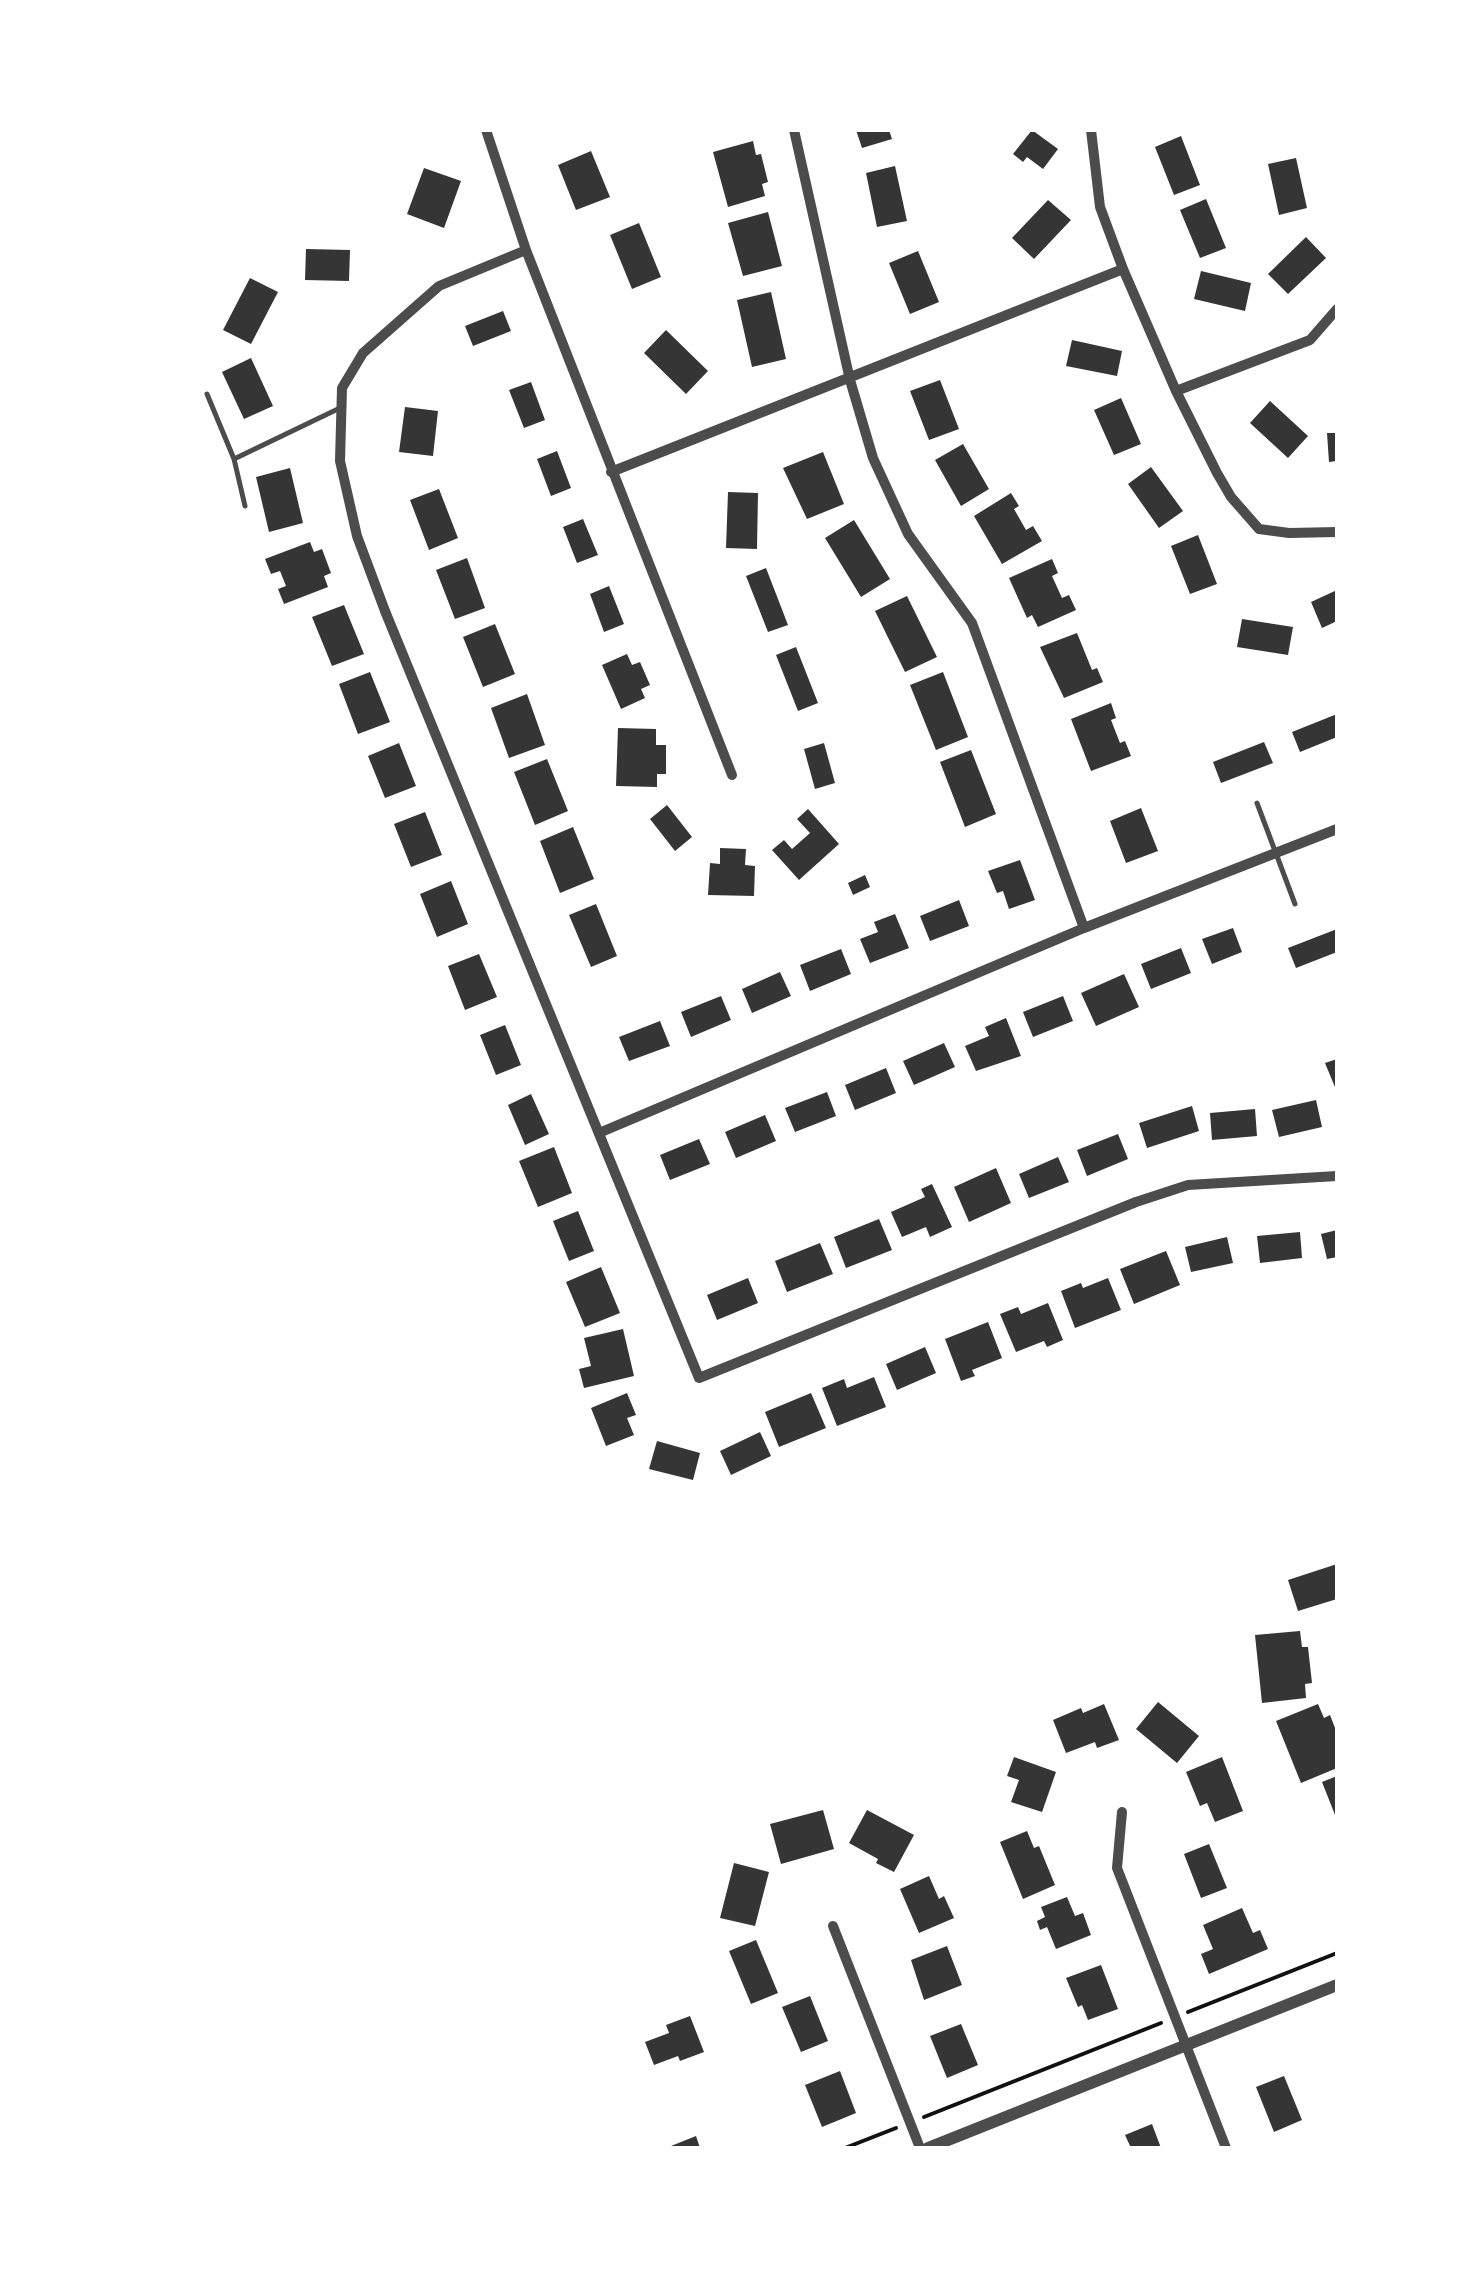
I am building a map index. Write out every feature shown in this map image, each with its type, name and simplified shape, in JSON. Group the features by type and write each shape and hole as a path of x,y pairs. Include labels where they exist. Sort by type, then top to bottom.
{"street":[{"path":"486,130 526,250 732,775"},
{"path":"794,130 850,380 873,458 908,534 972,623 1084,928"},
{"path":"1092,130 1100,207 1123,269 1176,390 1231,498 1259,529 1337,532"},
{"path":"526,250 439,286 357,360 342,388 340,461 358,536 699,1378 1171,1190 1188,1185 1337,1176"},
{"path":"611,472 1123,269"},
{"path":"1176,390 1310,340 1337,309"},
{"path":"599,1134 1084,928 1337,829"},
{"path":"1122,1812 1117,1868 1226,2148"},
{"path":"833,1926 920,2148"},
{"path":"928,2148 1337,1984"}],"lane":[{"path":"206,394 234,460 245,506"},
{"path":"234,460 340,408"},
{"path":"1257,803 1295,904"}],"path":[{"path":"845,2148 1337,1953"}],"building":[{"path":"856,130 889,130 892,139 862,148"},
{"path":"1032,130 1058,149 1043,169 1027,157 1023,162 1013,154"},
{"path":"1181,136 1200,185 1174,195 1155,147"},
{"path":"753,141 756,155 761,154 768,182 762,184 765,196 728,207 713,152"},
{"path":"591,151 610,197 576,210 558,165"},
{"path":"1296,158 1307,208 1279,215 1268,164"},
{"path":"895,166 907,221 877,227 866,173"},
{"path":"424,168 461,181 444,228 407,214"},
{"path":"1206,199 1226,248 1200,258 1180,210"},
{"path":"1048,200 1071,220 1034,259 1012,238"},
{"path":"768,212 782,266 743,276 728,223"},
{"path":"639,223 661,277 632,289 610,235"},
{"path":"1306,237 1326,258 1288,294 1268,274"},
{"path":"306,249 350,250 349,281 305,280"},
{"path":"918,251 939,302 910,314 889,263"},
{"path":"1201,271 1251,283 1245,311 1194,299"},
{"path":"250,278 278,292 251,344 223,330"},
{"path":"771,292 786,359 752,367 737,300"},
{"path":"503,311 511,331 473,346 465,326"},
{"path":"666,330 708,371 686,394 644,353"},
{"path":"1072,340 1122,351 1117,376 1066,366"},
{"path":"251,358 273,406 244,419 222,372"},
{"path":"940,380 959,429 929,440 910,391"},
{"path":"531,382 545,420 524,428 509,390"},
{"path":"1121,398 1141,444 1114,455 1094,410"},
{"path":"1270,401 1308,436 1288,458 1250,423"},
{"path":"405,407 438,411 433,456 399,452"},
{"path":"1327,433 1337,433 1337,461 1329,462"},
{"path":"963,444 989,489 961,506 935,460"},
{"path":"557,451 571,488 551,496 537,459"},
{"path":"823,452 844,504 807,519 783,468"},
{"path":"1151,467 1183,511 1159,528 1128,484"},
{"path":"290,468 303,523 269,532 256,477"},
{"path":"439,489 458,538 429,550 410,500"},
{"path":"728,492 758,493 757,549 726,548"},
{"path":"1011,493 1019,506 1014,509 1026,530 1033,526 1042,541 1002,564 974,516"},
{"path":"583,519 598,555 577,563 563,527"},
{"path":"854,520 890,579 861,597 825,538"},
{"path":"1198,535 1217,584 1190,594 1171,546"},
{"path":"310,542 314,552 322,549 331,573 324,576 328,587 284,604 278,589 286,586 280,571 271,574 265,559"},
{"path":"467,558 485,608 455,619 436,570"},
{"path":"1052,559 1058,573 1052,576 1062,598 1069,595 1076,610 1038,627 1032,615 1027,618 1009,578"},
{"path":"766,568 788,625 768,632 746,576"},
{"path":"609,586 624,624 604,632 590,594"},
{"path":"1337,590 1337,621 1322,628 1311,602"},
{"path":"907,596 937,657 905,672 875,611"},
{"path":"344,605 364,654 332,666 312,617"},
{"path":"1242,619 1293,627 1288,655 1237,647"},
{"path":"495,624 515,674 483,687 463,637"},
{"path":"1077,633 1092,670 1097,668 1103,682 1064,698 1040,647"},
{"path":"796,647 818,703 798,711 776,655"},
{"path":"627,654 632,665 640,662 650,685 641,689 645,698 621,709 602,665"},
{"path":"370,672 390,722 358,734 339,684"},
{"path":"943,672 968,737 936,750 910,685"},
{"path":"527,694 545,745 509,758 491,708"},
{"path":"1111,703 1116,718 1111,720 1120,743 1125,741 1131,756 1091,771 1071,719"},
{"path":"1337,714 1337,737 1300,752 1292,732"},
{"path":"618,728 656,729 656,745 666,745 666,774 657,774 657,787 616,786"},
{"path":"1264,742 1273,763 1221,783 1213,762"},
{"path":"399,743 416,786 385,798 368,756"},
{"path":"824,743 835,783 815,789 804,749"},
{"path":"971,750 996,814 965,827 940,762"},
{"path":"547,759 568,811 535,825 514,772"},
{"path":"667,805 692,837 675,851 650,819"},
{"path":"1141,808 1158,851 1126,863 1110,821"},
{"path":"808,809 839,844 799,880 772,850 784,840 792,849 810,833 797,819"},
{"path":"425,812 442,855 411,867 394,824"},
{"path":"573,827 594,879 560,893 540,841"},
{"path":"720,848 746,849 745,865 755,866 754,896 708,895 710,863 720,864"},
{"path":"1020,860 1035,900 1009,909 1003,891 997,893 988,871"},
{"path":"865,875 870,887 853,895 848,883"},
{"path":"451,881 468,924 437,937 420,894"},
{"path":"959,900 969,926 930,941 920,916"},
{"path":"596,904 617,956 591,967 569,915"},
{"path":"895,914 909,948 870,963 860,939 878,932 874,922"},
{"path":"1233,928 1242,952 1212,964 1202,939"},
{"path":"1337,929 1337,952 1296,968 1288,948"},
{"path":"1181,948 1191,973 1151,989 1141,964"},
{"path":"841,949 851,974 810,991 800,965"},
{"path":"479,954 497,997 465,1010 448,966"},
{"path":"780,972 791,996 752,1013 742,989"},
{"path":"1124,974 1139,1007 1096,1026 1081,993"},
{"path":"721,996 731,1020 691,1037 681,1012"},
{"path":"1063,996 1073,1021 1033,1037 1023,1012"},
{"path":"1006,1018 1021,1056 976,1071 965,1046 989,1036 985,1027"},
{"path":"660,1021 670,1046 629,1061 619,1037"},
{"path":"505,1025 521,1065 496,1075 480,1035"},
{"path":"944,1043 955,1067 914,1085 903,1061"},
{"path":"1337,1059 1337,1092 1325,1063"},
{"path":"886,1068 896,1093 855,1110 845,1085"},
{"path":"827,1092 836,1116 795,1132 785,1108"},
{"path":"531,1094 549,1134 525,1145 508,1105"},
{"path":"1316,1100 1322,1127 1279,1137 1272,1110"},
{"path":"1192,1106 1199,1131 1147,1148 1139,1123"},
{"path":"1255,1109 1257,1136 1212,1140 1210,1113"},
{"path":"765,1115 776,1141 736,1158 725,1132"},
{"path":"1118,1134 1128,1159 1087,1176 1077,1150"},
{"path":"699,1139 710,1164 670,1180 660,1155"},
{"path":"554,1147 572,1193 538,1207 519,1161"},
{"path":"1058,1157 1069,1182 1029,1198 1019,1174"},
{"path":"996,1168 1011,1203 969,1222 954,1187"},
{"path":"932,1184 952,1227 930,1237 926,1227 902,1237 891,1212 925,1197 921,1189"},
{"path":"578,1211 594,1251 569,1261 553,1221"},
{"path":"879,1219 892,1250 846,1268 834,1237"},
{"path":"1337,1230 1337,1257 1327,1259 1321,1234"},
{"path":"1300,1232 1302,1258 1260,1263 1257,1236"},
{"path":"1227,1237 1233,1263 1191,1272 1185,1247"},
{"path":"820,1243 833,1274 787,1292 775,1261"},
{"path":"1166,1251 1180,1285 1134,1304 1120,1269"},
{"path":"601,1267 620,1313 585,1327 566,1282"},
{"path":"748,1278 758,1303 717,1320 707,1295"},
{"path":"1108,1278 1121,1310 1075,1328 1061,1291"},
{"path":"1048,1303 1063,1340 1047,1347 1044,1341 1016,1352 1000,1314 1018,1307 1021,1314"},
{"path":"988,1322 1002,1358 972,1370 975,1376 961,1381 945,1339"},
{"path":"623,1329 634,1376 584,1388 579,1369 591,1366 584,1338"},
{"path":"925,1347 936,1373 897,1390 886,1364"},
{"path":"874,1377 886,1407 837,1426 822,1388 844,1379 847,1388"},
{"path":"627,1393 636,1415 627,1418 634,1435 606,1446 591,1408"},
{"path":"811,1393 826,1428 779,1447 765,1412"},
{"path":"760,1432 771,1456 731,1475 720,1451"},
{"path":"657,1441 700,1453 693,1480 649,1469"},
{"path":"1337,1564 1337,1599 1298,1611 1288,1580"},
{"path":"1300,1631 1302,1647 1308,1647 1312,1683 1305,1684 1306,1698 1262,1703 1255,1635"},
{"path":"1158,1702 1199,1736 1177,1763 1136,1729"},
{"path":"1104,1704 1119,1740 1097,1748 1095,1742 1066,1753 1053,1720 1081,1708 1083,1713"},
{"path":"1318,1704 1324,1718 1330,1715 1337,1733 1337,1768 1301,1783 1276,1721"},
{"path":"1014,1757 1056,1772 1042,1812 1011,1802 1019,1780 1007,1776"},
{"path":"1222,1757 1243,1811 1215,1822 1207,1803 1200,1806 1186,1772"},
{"path":"1337,1776 1337,1820 1322,1782"},
{"path":"823,1810 834,1849 781,1864 770,1824"},
{"path":"867,1810 914,1835 894,1872 849,1843"},
{"path":"1027,1831 1034,1848 1039,1846 1055,1885 1023,1899 1000,1842"},
{"path":"1209,1844 1227,1888 1201,1898 1184,1854"},
{"path":"734,1863 769,1872 755,1926 720,1918"},
{"path":"929,1876 939,1899 944,1896 954,1918 919,1933 900,1889"},
{"path":"1067,1897 1075,1916 1083,1913 1091,1935 1056,1949 1047,1927 1040,1930 1037,1921 1045,1917 1041,1907"},
{"path":"1242,1908 1253,1933 1260,1930 1268,1949 1209,1974 1201,1954 1213,1949 1203,1925"},
{"path":"756,1940 778,1993 751,2004 729,1951"},
{"path":"947,1946 962,1985 924,2000 911,1960"},
{"path":"1101,1965 1118,2009 1088,2020 1066,1978"},
{"path":"810,1996 828,2041 801,2052 782,2007"},
{"path":"690,2016 704,2052 654,2065 645,2042 669,2033 666,2025"},
{"path":"961,2024 978,2065 947,2078 930,2036"},
{"path":"840,2071 856,2113 822,2127 805,2085"},
{"path":"1284,2076 1302,2120 1274,2132 1256,2087"},
{"path":"1152,2124 1161,2148 1131,2148 1125,2135"},
{"path":"696,2136 700,2148 666,2148"}]}
